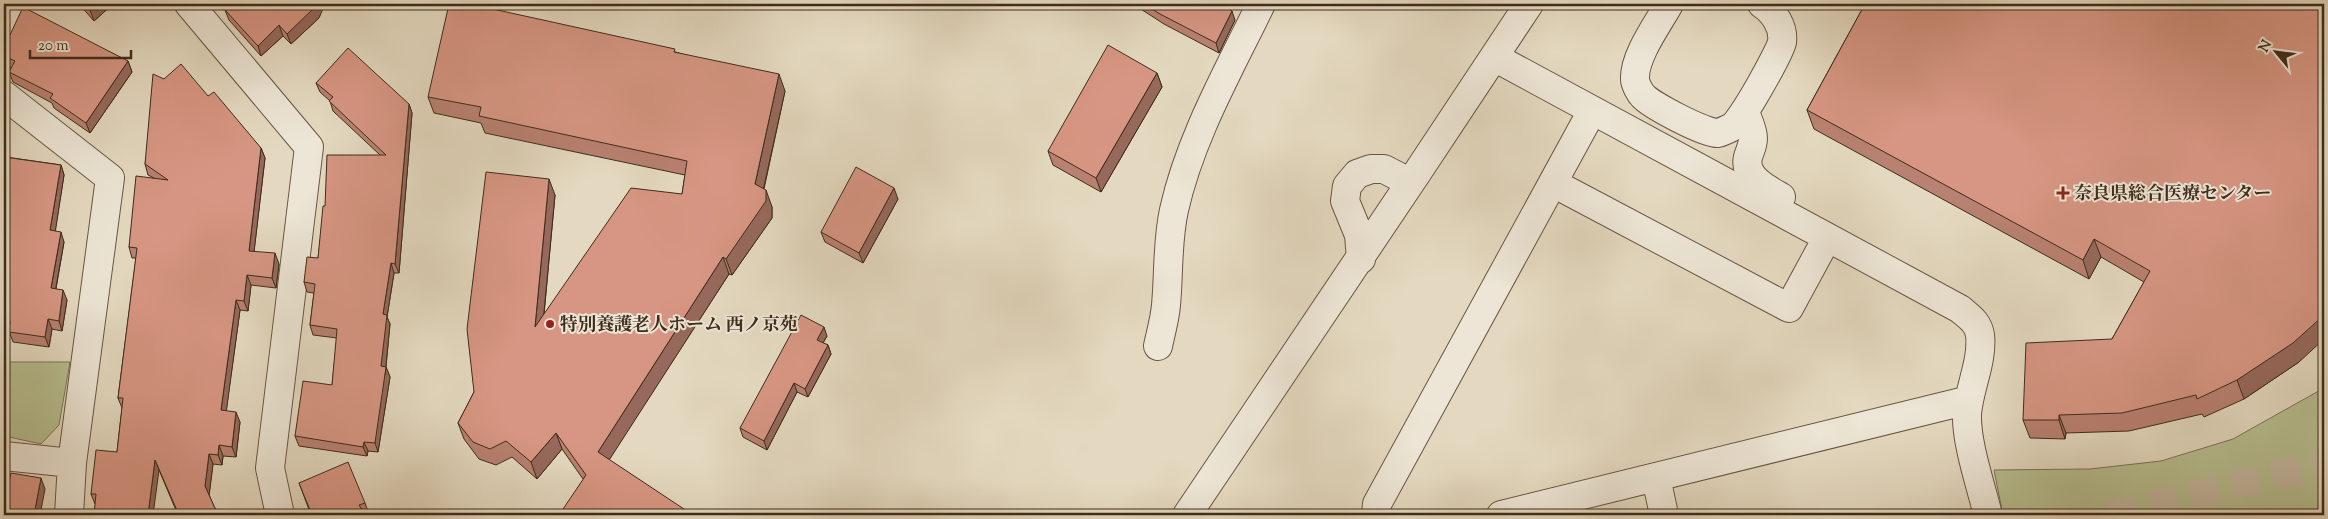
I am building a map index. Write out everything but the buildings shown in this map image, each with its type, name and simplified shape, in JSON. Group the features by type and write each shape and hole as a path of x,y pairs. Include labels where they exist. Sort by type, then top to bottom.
{"street":[{"path":"4,34 16,4"},
{"path":"190,4 309,147 270,468 280,515"},
{"path":"1158,346 1166,306 1168,261 1174,211 1182,180 1202,127 1261,4"},
{"path":"1187,515 1361,259 1409,182 1529,4"},
{"path":"1669,4 1636,66 1635,82 1643,96 1699,129 1717,133 1734,126 1745,112 1782,43 1781,26 1770,9 1762,4"},
{"path":"1494,56 1592,111 1960,309 1977,322 1980,336 1978,361 1968,400 1967,417 1970,439 1988,515"},
{"path":"4,95 110,178 72,463 69,515"},
{"path":"1376,515 1377,504 1592,111"},
{"path":"1745,112 1753,136 1752,149 1748,159 1751,174 1760,186 1790,202 1824,236"},
{"path":"1361,259 1359,235 1345,201 1347,186 1357,174 1371,169 1384,169 1409,182"},
{"path":"1553,183 1789,308 1824,236"},
{"path":"1501,515 1968,400"},
{"path":"4,456 72,463"},
{"path":"1656,477 1664,515"}],"green space":[{"path":"4,362 70,362 59,425 41,444 9,437 4,427"},
{"path":"2324,388 2324,515 2003,515 1994,470 2090,469 2161,461 2233,439"}],"tunnel":[{"path":"2109,515 2324,464"}],"place":[{"name":"奈良県総合医療センター","path":"2063,193"},
{"name":"特別養護老人ホーム 西ノ京苑","path":"550,324"}]}
